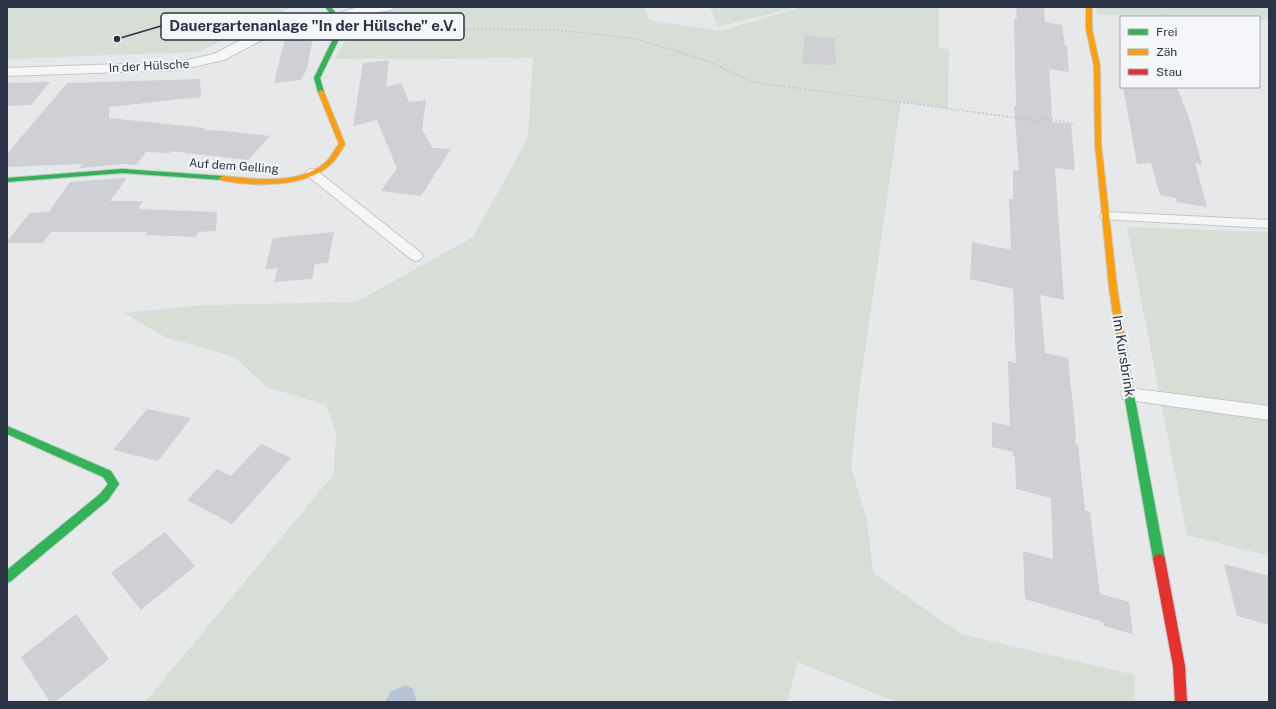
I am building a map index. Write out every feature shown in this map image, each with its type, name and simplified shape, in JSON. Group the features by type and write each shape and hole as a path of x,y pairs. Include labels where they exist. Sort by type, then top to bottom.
{"street":[{"name":"In der Hülsche","path":"7,72 179,66 219,57 282,24 310,7"},
{"name":"In der Hülsche","path":"282,24 333,12 358,11 386,7"},
{"name":"Im Kursbrink","path":"1089,7 1089,29 1097,66 1098,143 1113,288 1129,394 1178,666 1181,702"},
{"name":"Auf dem Gelling","path":"7,180 122,171 211,176 265,182 292,181 312,173 328,163 342,144 327,109 317,78 336,39 340,22 333,12"},
{"path":"7,430 108,474 114,484 104,497 7,577"}],"lane":[{"path":"312,173 416,256"},
{"path":"1106,216 1269,224"},
{"path":"1129,394 1269,413"}],"path":[{"path":"386,27 557,30 636,39 708,61 752,82 1040,121 1042,117 1098,128"}],"shaded area":[{"path":"7,7 291,7 258,25 197,52 7,59"},
{"path":"400,7 645,7 649,20 720,31 802,7 939,7 939,48 949,49 948,109 901,102 859,392 851,467 867,521 873,573 961,634 1135,675 1135,702 896,702 798,662 787,702 417,702 413,689 390,692 385,702 145,702 334,474 336,432 326,405 267,387 234,357 165,337 124,313 205,305 356,302 473,237 528,138 533,58 334,59 363,14"},
{"path":"710,7 797,7 718,27"},
{"path":"1095,7 1269,7 1269,20 1260,20 1260,16 1098,15"},
{"path":"1127,227 1269,232 1269,556 1187,535"}],"water":[{"path":"406,685 413,689 417,702 385,702 390,692"}],"building":[{"path":"1016,7 1044,7 1045,22 1062,25 1065,46 1067,46 1069,72 1049,69 1052,122 1071,124 1075,170 1055,168 1064,300 1040,295 1045,353 1068,358 1076,435 1075,444 1078,445 1085,510 1090,512 1100,594 1129,602 1133,634 1104,626 1103,622 1025,599 1023,551 1053,559 1051,498 1016,489 1015,456 1013,456 1013,452 992,447 992,422 1010,426 1008,361 1016,363 1013,289 970,279 972,242 1011,250 1009,199 1013,199 1013,170 1019,171 1014,106 1016,106 1014,19 1017,19"},
{"path":"804,36 835,38 836,65 803,64"},
{"path":"313,37 307,69 301,80 274,83 285,38"},
{"path":"389,60 386,87 401,83 409,102 426,100 422,129 432,148 451,149 421,196 381,191 397,168 377,120 353,126 363,63"},
{"path":"200,79 201,97 109,107 109,118 205,128 204,130 270,136 248,160 171,151 170,153 146,152 136,165 122,164 80,168 82,164 7,167 7,154 67,83"},
{"path":"50,82 31,105 7,106 7,83"},
{"path":"1123,88 1177,88 1189,118 1202,164 1195,163 1207,207 1177,202 1176,198 1160,195 1151,163 1137,164"},
{"path":"127,178 110,201 143,201 138,209 217,212 216,231 199,232 195,237 145,235 147,232 51,232 43,243 7,243 7,241 30,213 49,212 70,182"},
{"path":"334,232 328,263 315,264 312,279 274,282 278,268 265,269 273,238"},
{"path":"147,409 191,418 158,461 113,450"},
{"path":"261,444 291,458 232,524 187,500 217,469 231,476"},
{"path":"165,532 195,566 141,610 111,573"},
{"path":"1224,564 1269,576 1269,625 1237,616"},
{"path":"76,614 109,659 55,702 50,702 21,657"}],"traffic: fast":[{"path":"321,92 317,78 336,39 340,22 328,7"},
{"path":"7,180 122,171 223,178"},
{"path":"1122,347 1159,559"},
{"path":"7,430 107,474 114,484 104,497 7,577"}],"traffic: slow":[{"path":"1089,7 1089,29 1097,66 1098,143 1113,287 1122,347"},
{"path":"223,178 277,182 303,177 315,172 327,164 342,144 321,92"}],"traffic: jam":[{"path":"1159,559 1179,666 1181,702"}],"place":[{"name":"Dauergartenanlage \"In der Hülsche\" e.V.","path":"117,39"}]}
